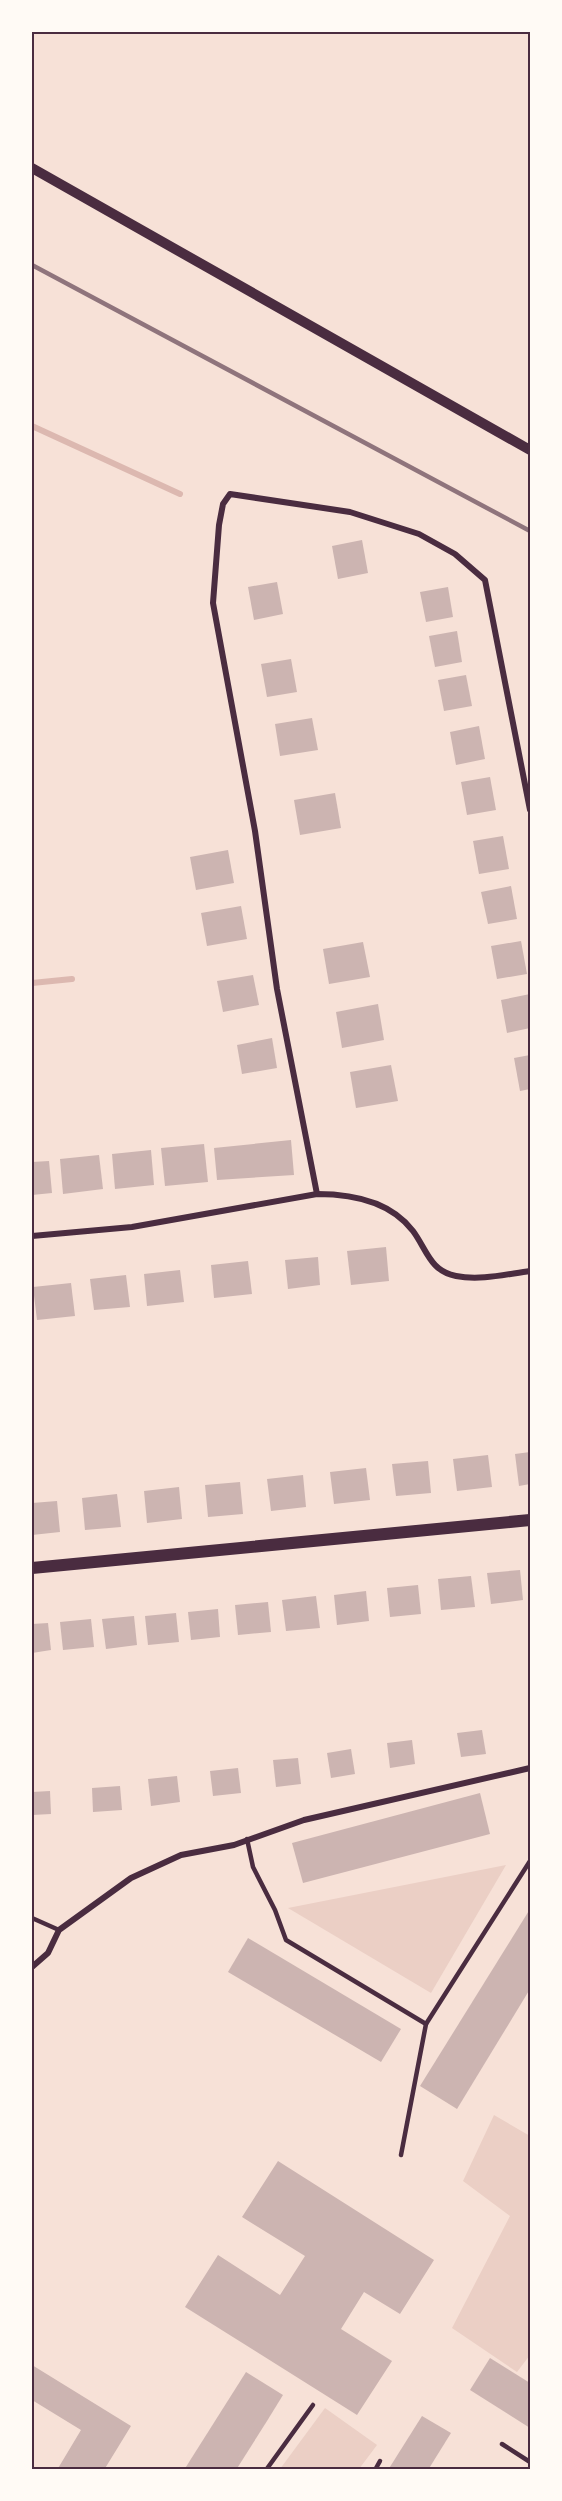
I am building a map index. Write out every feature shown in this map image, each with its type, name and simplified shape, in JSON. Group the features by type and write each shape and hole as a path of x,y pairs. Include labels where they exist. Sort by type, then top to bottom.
{"main road":[{"path":"32,1568 531,1520"}],"street":[{"path":"32,168 531,450"},
{"path":"317,1194 277,989 255,831 213,603 223,504 230,494 291,501 350,512 419,534 455,554 485,580 531,810"},
{"path":"32,1236 132,1227 317,1194 348,1194 393,1212 413,1231 433,1266 456,1276 487,1277 531,1270"},
{"path":"32,1967 48,1953 59,1930 131,1878 181,1856 234,1845 304,1821 531,1768"}],"lane":[{"path":"247,1839 253,1867 275,1910 286,1940 426,2024"},
{"path":"401,2155 426,2024 531,1862"},
{"path":"32,1918 59,1930"},
{"path":"266,2469 313,2405"},
{"path":"502,2444 531,2462"},
{"path":"375,2469 380,2461"}],"shaded area":[{"path":"506,1865 431,1993 288,1908"},
{"path":"494,2115 530,2136 530,2355 517,2372 452,2328 510,2216 463,2181"},
{"path":"325,2408 377,2445 359,2469 280,2469"}],"building":[{"path":"362,540 368,573 338,579 332,546"},
{"path":"277,582 283,614 254,620 248,587"},
{"path":"448,587 453,617 426,622 420,592"},
{"path":"457,631 462,662 435,667 429,636"},
{"path":"291,659 297,692 267,697 261,664"},
{"path":"466,675 472,706 444,711 438,680"},
{"path":"312,718 318,750 280,756 275,724"},
{"path":"479,726 485,759 456,765 450,732"},
{"path":"490,777 496,810 467,815 461,782"},
{"path":"335,793 341,828 300,835 294,800"},
{"path":"503,836 509,869 479,874 473,841"},
{"path":"228,850 234,883 196,890 190,857"},
{"path":"511,886 517,919 488,924 481,892"},
{"path":"241,906 247,939 207,946 201,913"},
{"path":"521,941 527,974 497,979 491,946"},
{"path":"363,942 370,977 329,984 323,949"},
{"path":"253,975 259,1005 223,1012 217,981"},
{"path":"530,994 530,1028 507,1033 501,1000"},
{"path":"378,1004 384,1040 342,1048 336,1012"},
{"path":"272,1038 277,1068 242,1074 237,1045"},
{"path":"530,1055 530,1089 520,1091 514,1058"},
{"path":"391,1065 398,1101 356,1108 350,1072"},
{"path":"291,1140 294,1175 217,1180 214,1148"},
{"path":"204,1144 208,1182 165,1186 161,1148"},
{"path":"151,1150 154,1185 115,1189 112,1154"},
{"path":"99,1155 103,1189 63,1194 60,1159"},
{"path":"49,1161 52,1193 32,1195 32,1162"},
{"path":"386,1247 389,1281 351,1285 347,1251"},
{"path":"318,1257 320,1285 288,1289 285,1260"},
{"path":"248,1261 252,1294 214,1298 211,1265"},
{"path":"180,1270 184,1302 147,1306 144,1274"},
{"path":"126,1275 130,1307 94,1310 90,1279"},
{"path":"71,1283 75,1316 37,1320 33,1287"},
{"path":"530,1452 530,1484 519,1486 515,1454"},
{"path":"488,1455 492,1487 457,1491 453,1459"},
{"path":"428,1461 431,1493 396,1496 392,1464"},
{"path":"366,1468 370,1500 334,1504 330,1472"},
{"path":"303,1475 306,1507 271,1511 267,1479"},
{"path":"240,1482 243,1514 208,1517 205,1485"},
{"path":"179,1487 182,1519 147,1523 144,1491"},
{"path":"117,1494 121,1527 85,1530 82,1498"},
{"path":"57,1501 60,1532 32,1535 32,1503"},
{"path":"520,1570 523,1600 491,1604 487,1573"},
{"path":"471,1576 475,1607 441,1610 438,1579"},
{"path":"418,1585 421,1614 390,1617 387,1588"},
{"path":"366,1591 369,1621 337,1625 334,1595"},
{"path":"316,1596 320,1628 286,1631 282,1600"},
{"path":"268,1602 271,1632 238,1635 235,1605"},
{"path":"218,1609 220,1637 191,1640 188,1612"},
{"path":"176,1613 179,1642 148,1645 145,1616"},
{"path":"134,1616 137,1645 106,1649 102,1619"},
{"path":"91,1619 94,1647 63,1650 60,1622"},
{"path":"48,1623 51,1650 32,1653 32,1624"},
{"path":"482,1730 486,1754 461,1757 457,1733"},
{"path":"412,1740 415,1764 390,1768 387,1743"},
{"path":"351,1749 355,1774 331,1778 327,1753"},
{"path":"298,1758 301,1784 276,1787 273,1760"},
{"path":"238,1768 241,1793 213,1796 210,1771"},
{"path":"177,1776 180,1802 151,1806 148,1779"},
{"path":"120,1786 122,1810 93,1812 92,1788"},
{"path":"50,1791 51,1814 32,1815 32,1792"},
{"path":"480,1793 490,1834 303,1883 292,1843"},
{"path":"530,1909 530,1989 457,2109 420,2086"},
{"path":"248,1938 401,2029 381,2062 228,1972"},
{"path":"278,2161 434,2260 400,2314 364,2292 341,2329 392,2361 357,2415 185,2307 218,2255 280,2295 305,2256 242,2217"},
{"path":"490,2358 530,2383 530,2428 470,2390"},
{"path":"32,2365 131,2426 104,2470 57,2470 81,2430 32,2400"},
{"path":"246,2372 283,2395 236,2470 184,2470"},
{"path":"422,2416 451,2433 428,2470 388,2470"}],"waterway":[{"path":"32,426 180,494"},
{"path":"32,983 72,979"}],"railway":[{"path":"32,265 530,531"}]}
